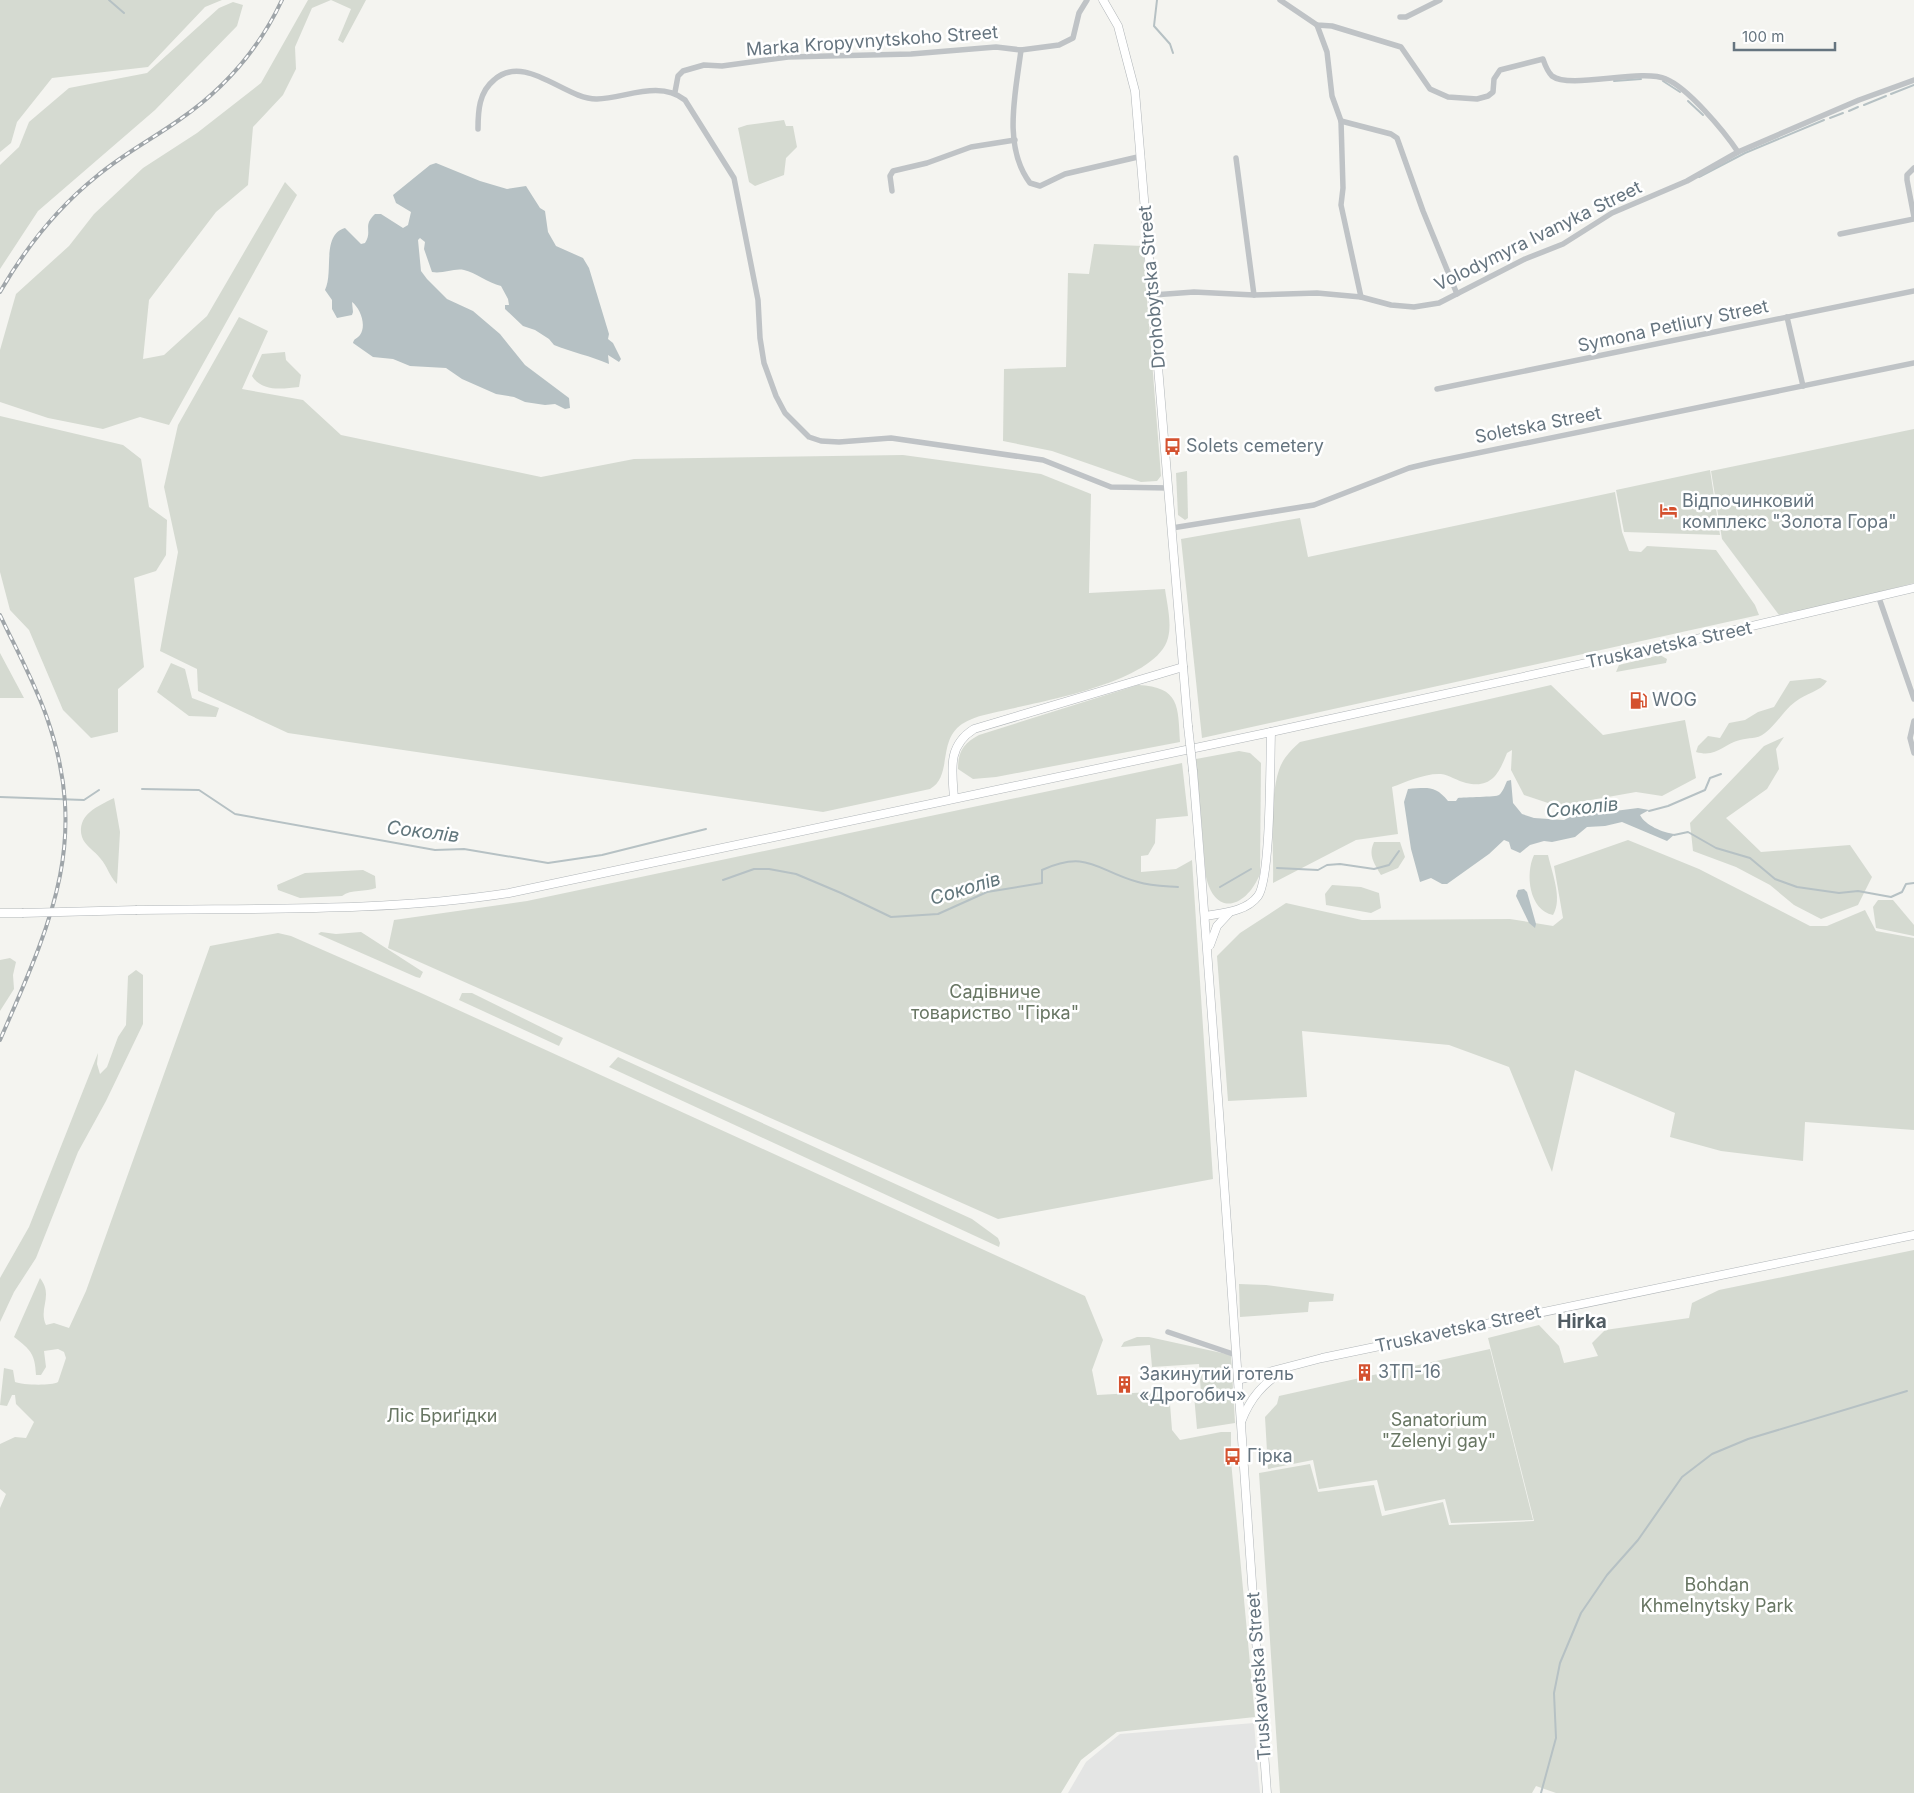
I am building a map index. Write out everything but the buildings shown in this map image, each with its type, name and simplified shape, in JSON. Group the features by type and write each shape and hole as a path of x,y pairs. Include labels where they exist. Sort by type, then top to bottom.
{"main road":[{"name":"Drohobytska Street","path":"1103,0 1118,26 1126,50 1135,91 1193,771"},
{"name":"Truskavetska Street","path":"0,913 388,906 476,898 702,853 1271,732 1772,622 1879,598 1914,588"},
{"path":"954,798 952,772 954,750 962,736 974,728 1183,667"},
{"path":"1205,916 1230,912 1253,901 1263,887 1267,851 1271,732"},
{"name":"Truskavetska Street","path":"1193,771 1208,954 1240,1426 1268,1793"},
{"path":"1208,954 1210,941 1217,926 1230,912"},
{"name":"Truskavetska Street","path":"1238,1380 1294,1364 1914,1234"},
{"path":"1240,1426 1249,1403 1257,1392 1266,1383 1294,1364"}],"street":[{"name":"Marka Kropyvnytskoho Street","path":"675,92 678,76 683,71 704,65 722,66 788,57 911,54 996,47 1021,50 1059,45 1073,38 1079,13 1087,0"},
{"path":"1280,0 1317,25 1332,26 1401,47 1430,90 1456,98 1477,99 1488,96 1493,92 1494,79 1500,70 1543,60 1549,72 1559,78 1583,80 1659,76 1684,91 1723,132 1738,152"},
{"path":"1400,17 1406,17 1440,0"},
{"path":"1317,25 1327,52 1332,96 1341,121 1343,188 1341,205 1360,297"},
{"path":"1021,50 1013,110 1015,140 1025,177 1034,186 1040,186 1065,174 1142,156"},
{"path":"478,129 478,108 484,93 490,83 499,75 507,72 525,73 542,77 592,98 639,91 675,92 685,100 734,178 758,300 760,338 764,363 776,396 786,414 809,438 830,442 891,438 1043,460 1111,487 1169,488"},
{"name":"Volodymyra Ivanyka Street","path":"1153,295 1194,292 1254,295 1317,293 1360,297 1391,305 1414,307 1439,302 1525,259 1563,244 1612,214 1687,181 1738,152 1859,100 1914,80"},
{"path":"1341,121 1391,134 1397,138 1422,211 1457,294"},
{"path":"892,191 890,176 893,171 927,163 971,147 1015,140"},
{"path":"1236,158 1254,295"},
{"path":"1840,234 1914,218 1907,175 1914,168"},
{"name":"Symona Petliury Street","path":"1437,389 1618,354 1914,291"},
{"path":"1787,317 1803,386"},
{"name":"Soletska Street","path":"1172,528 1294,509 1335,498 1384,477 1434,462 1914,363"},
{"path":"1879,598 1914,699"},
{"path":"1914,721 1910,738 1914,753"},
{"path":"1168,1332 1236,1355"}],"shaded area":[{"path":"436,163 480,181 507,189 526,186 540,208 545,211 548,232 556,246 583,258 589,268 609,334 608,339 613,343 621,359 619,362 608,355 609,364 554,345 549,339 535,330 523,326 505,309 505,305 509,305 508,299 501,286 464,270 432,272 424,249 425,242 420,238 418,240 421,271 427,279 447,299 473,311 500,334 525,365 569,398 570,408 565,409 555,404 545,405 525,402 514,397 496,394 462,379 446,368 410,366 393,359 373,357 353,343 360,335 363,326 362,317 355,305 352,302 352,315 337,318 332,309 332,300 325,290 329,274 330,246 333,238 345,228 361,244 365,243 369,222 375,214 381,214 403,228 408,225 411,212 396,203 393,195 430,165"},
{"path":"1511,780 1513,803 1522,814 1534,818 1564,820 1580,812 1607,812 1638,808 1649,810 1640,815 1650,825 1675,834 1667,841 1622,822 1605,826 1587,827 1575,837 1530,845 1520,853 1511,849 1509,842 1504,840 1489,854 1447,884 1442,884 1431,878 1420,882 1411,849 1404,802 1408,789 1435,790 1448,801 1456,801 1458,798 1499,795 1507,781"},
{"path":"1524,889 1527,892 1536,924 1535,928 1529,923 1516,896 1518,890"},
{"path":"1254,1723 1260,1793 1068,1793 1086,1762 1120,1734"}],"green space":[{"path":"0,0 222,0 205,7 148,67 52,78 17,122 11,143 0,152"},
{"path":"308,0 331,0 312,8 295,47 296,69 283,95 253,127 248,185 216,212 149,300 143,359 164,355 207,316 285,182 297,195 169,425 140,417 103,429 48,418 0,402 0,350 16,294 69,246 94,214 143,168 197,133 261,83"},
{"path":"331,0 366,0 343,43 338,40 351,9"},
{"path":"233,2 243,5 237,26 155,110 38,211 0,269 0,165 19,147 29,122 69,88 147,73 219,8"},
{"path":"784,120 786,126 793,126 797,147 786,158 784,175 755,186 749,182 738,128"},
{"path":"1094,244 1143,246 1161,476 1157,481 1141,482 1052,451 1003,441 1004,369 1066,367 1068,273 1089,274"},
{"path":"239,317 268,331 242,389 303,400 341,435 541,477 634,459 903,455 1041,474 1091,494 1089,593 1165,589 1169,620 1168,638 1160,653 1144,666 1123,677 1074,694 979,716 962,724 954,731 950,739 941,776 930,789 823,812 288,733 198,691 197,669 160,651 178,552 164,487 178,425"},
{"path":"285,352 286,360 301,375 299,387 273,388 261,385 256,381 252,376 262,354"},
{"path":"0,416 123,445 141,459 149,507 167,520 166,555 156,571 134,578 144,667 118,689 118,732 91,738 63,710 29,630 10,610 0,572"},
{"path":"1914,429 1914,583 1801,612 1795,611 1779,615 1722,539 1711,471"},
{"name":"Відпочинковий комплекс \"Золота Гора\"","path":"1710,470 1720,535 1624,532 1616,490"},
{"path":"1187,471 1188,518 1185,520 1178,515 1176,473"},
{"path":"1615,492 1622,532 1629,551 1641,552 1647,546 1716,550 1755,605 1759,615 1202,738 1181,539 1300,518 1308,557"},
{"path":"0,653 24,698 0,698"},
{"path":"1660,655 1667,659 1666,663 1616,672 1619,665"},
{"path":"171,663 185,669 192,698 219,708 216,717 189,716 157,692"},
{"path":"1820,678 1827,681 1824,685 1795,702 1762,735 1734,742 1715,752 1696,752 1698,746 1708,736 1720,738 1729,723 1745,720 1758,712 1774,707 1790,681"},
{"path":"1138,685 1152,687 1169,694 1177,709 1180,742 996,777 973,779 958,769 959,757 963,748 969,741 979,735"},
{"path":"1551,685 1603,735 1685,720 1696,778 1662,796 1636,792 1557,806 1524,795 1511,770 1512,750 1507,753 1501,767 1493,778 1482,784 1466,783 1441,774 1435,774 1416,778 1392,787 1398,834 1356,840 1273,883 1273,810 1276,782 1283,762 1290,751 1300,742"},
{"path":"1784,737 1776,749 1779,769 1767,789 1726,818 1761,852 1850,845 1872,877 1858,905 1821,919 1794,905 1770,885 1736,867 1693,851 1690,823 1764,746"},
{"path":"1239,751 1250,753 1261,763 1260,874 1254,885 1240,900 1224,903 1217,899 1206,877 1196,759"},
{"name":"Садівниче товариство \"Гірка\"","path":"1182,763 1188,816 1156,819 1155,843 1148,855 1141,856 1141,872 1176,869 1192,860 1213,1179 998,1219 388,948 394,920 527,901"},
{"path":"114,798 120,832 117,884 103,861 83,840 81,829 85,817 90,812"},
{"path":"1628,840 1699,869 1810,926 1827,926 1865,910 1876,931 1914,938 1914,1130 1805,1122 1803,1161 1721,1151 1670,1137 1675,1113 1575,1070 1552,1172 1509,1067 1449,1045 1302,1031 1307,1097 1228,1101 1217,956 1240,933 1286,903 1362,920 1510,919 1553,926 1563,918 1554,866"},
{"path":"1374,842 1400,842 1405,857 1398,868 1381,875 1372,855"},
{"path":"1534,855 1548,855 1557,894 1556,909 1553,915 1545,912 1539,906 1531,890 1530,872"},
{"path":"363,870 375,876 376,888 350,892 342,896 300,898 278,890 277,885 305,873"},
{"path":"1332,885 1361,887 1379,893 1381,908 1371,913 1326,905 1325,894"},
{"path":"1878,900 1893,900 1914,925 1914,936 1876,928 1873,907"},
{"path":"321,932 336,934 361,932 423,972 420,978 416,977 318,934"},
{"name":"Ліс Бриґідки","path":"278,933 291,936 421,993 1085,1296 1103,1340 1092,1370 1097,1395 1169,1391 1172,1430 1180,1440 1221,1432 1231,1432 1231,1461 1255,1717 1117,1732 1081,1760 1061,1793 0,1793 0,1508 6,1494 0,1489 0,1444 15,1437 26,1438 34,1422 16,1404 15,1395 12,1395 7,1406 0,1405 4,1368 13,1370 15,1382 49,1384 58,1382 66,1358 64,1352 58,1349 44,1351 46,1367 41,1375 36,1375 35,1362 31,1353 14,1337 40,1278 46,1291 44,1319 46,1325 54,1323 69,1328 86,1291 210,946"},
{"path":"10,958 16,962 13,975 14,989 0,1011 0,960"},
{"path":"136,970 143,975 143,1024 106,1101 78,1152 36,1258 14,1292 0,1322 0,1278 29,1227 98,1053 97,1064 100,1074 107,1067 118,1037 126,1025 128,976"},
{"path":"462,993 472,993 563,1038 559,1046 459,1000"},
{"path":"618,1057 972,1219 998,1238 999,1247 609,1067"},
{"name":"Bohdan Khmelnytsky Park","path":"1914,1250 1914,1793 1556,1793 1536,1786 1532,1793 1280,1793 1259,1473 1310,1464 1318,1492 1374,1485 1382,1516 1443,1502 1449,1525 1534,1521 1488,1338 1539,1325 1559,1346 1564,1363 1598,1356 1592,1343 1605,1330 1689,1318 1692,1303 1719,1290"},
{"path":"1239,1284 1266,1285 1334,1294 1333,1301 1309,1302 1308,1312 1240,1317"},
{"path":"1137,1337 1149,1337 1231,1355 1235,1423 1197,1429 1194,1395 1201,1394 1199,1364 1152,1367 1150,1345 1121,1347 1124,1342"},
{"name":"Sanatorium \"Zelenyi gay\"","path":"1490,1349 1533,1520 1451,1523 1445,1499 1385,1511 1377,1480 1319,1489 1313,1460 1268,1469 1265,1417 1277,1404 1279,1396"}],"waterway":[{"path":"109,0 124,13"},
{"path":"1157,0 1154,26 1170,44 1173,53"},
{"path":"1614,81 1641,79"},
{"path":"1663,81 1680,92"},
{"path":"1891,94 1914,85"},
{"path":"1864,105 1886,96"},
{"path":"1688,101 1703,115"},
{"path":"1849,111 1858,107"},
{"path":"1830,118 1843,113"},
{"path":"1699,177 1745,153 1824,120"},
{"path":"1649,811 1668,806 1705,790 1710,778 1721,774"},
{"name":"Соколів","path":"142,789 199,790 235,814 435,850 464,849 548,863 602,855 706,829"},
{"name":"Соколів","path":"0,797 84,800 99,790"},
{"name":"Соколів","path":"1674,835 1688,832 1716,848 1750,858 1775,879 1797,887 1839,893 1858,891 1891,897 1902,892 1906,884 1914,883"},
{"name":"Соколів","path":"1277,868 1318,870 1327,865 1340,864 1374,869 1389,865 1399,851"},
{"name":"Соколів","path":"723,880 754,869 769,869 796,874 891,917 938,914 987,892 1042,883 1042,870 1071,861 1092,864 1143,883 1178,887"},
{"name":"Соколів","path":"1220,887 1251,869"},
{"path":"1541,1793 1556,1738 1554,1693 1560,1663 1581,1613 1607,1575 1638,1540 1682,1477 1712,1454 1748,1439 1907,1391"}],"railway":[{"path":"0,292 31,244 68,202 97,176 195,108 225,82 251,52 282,0"},
{"path":"0,615 31,679 47,718 60,763 65,805 64,845 58,884 48,921 34,960 0,1040"}],"place":[{"name":"Solets cemetery","path":"1172,446"},
{"name":"Відпочинковий комплекс \"Золота Гора\"","path":"1668,511"},
{"name":"WOG","path":"1638,700"},
{"name":"ЗТП-16","path":"1364,1372"},
{"name":"Закинутий готель «Дрогобич»","path":"1125,1384"},
{"name":"Гірка","path":"1233,1456"}],"district":[{"name":"Hirka","path":"1582,1321"}]}
